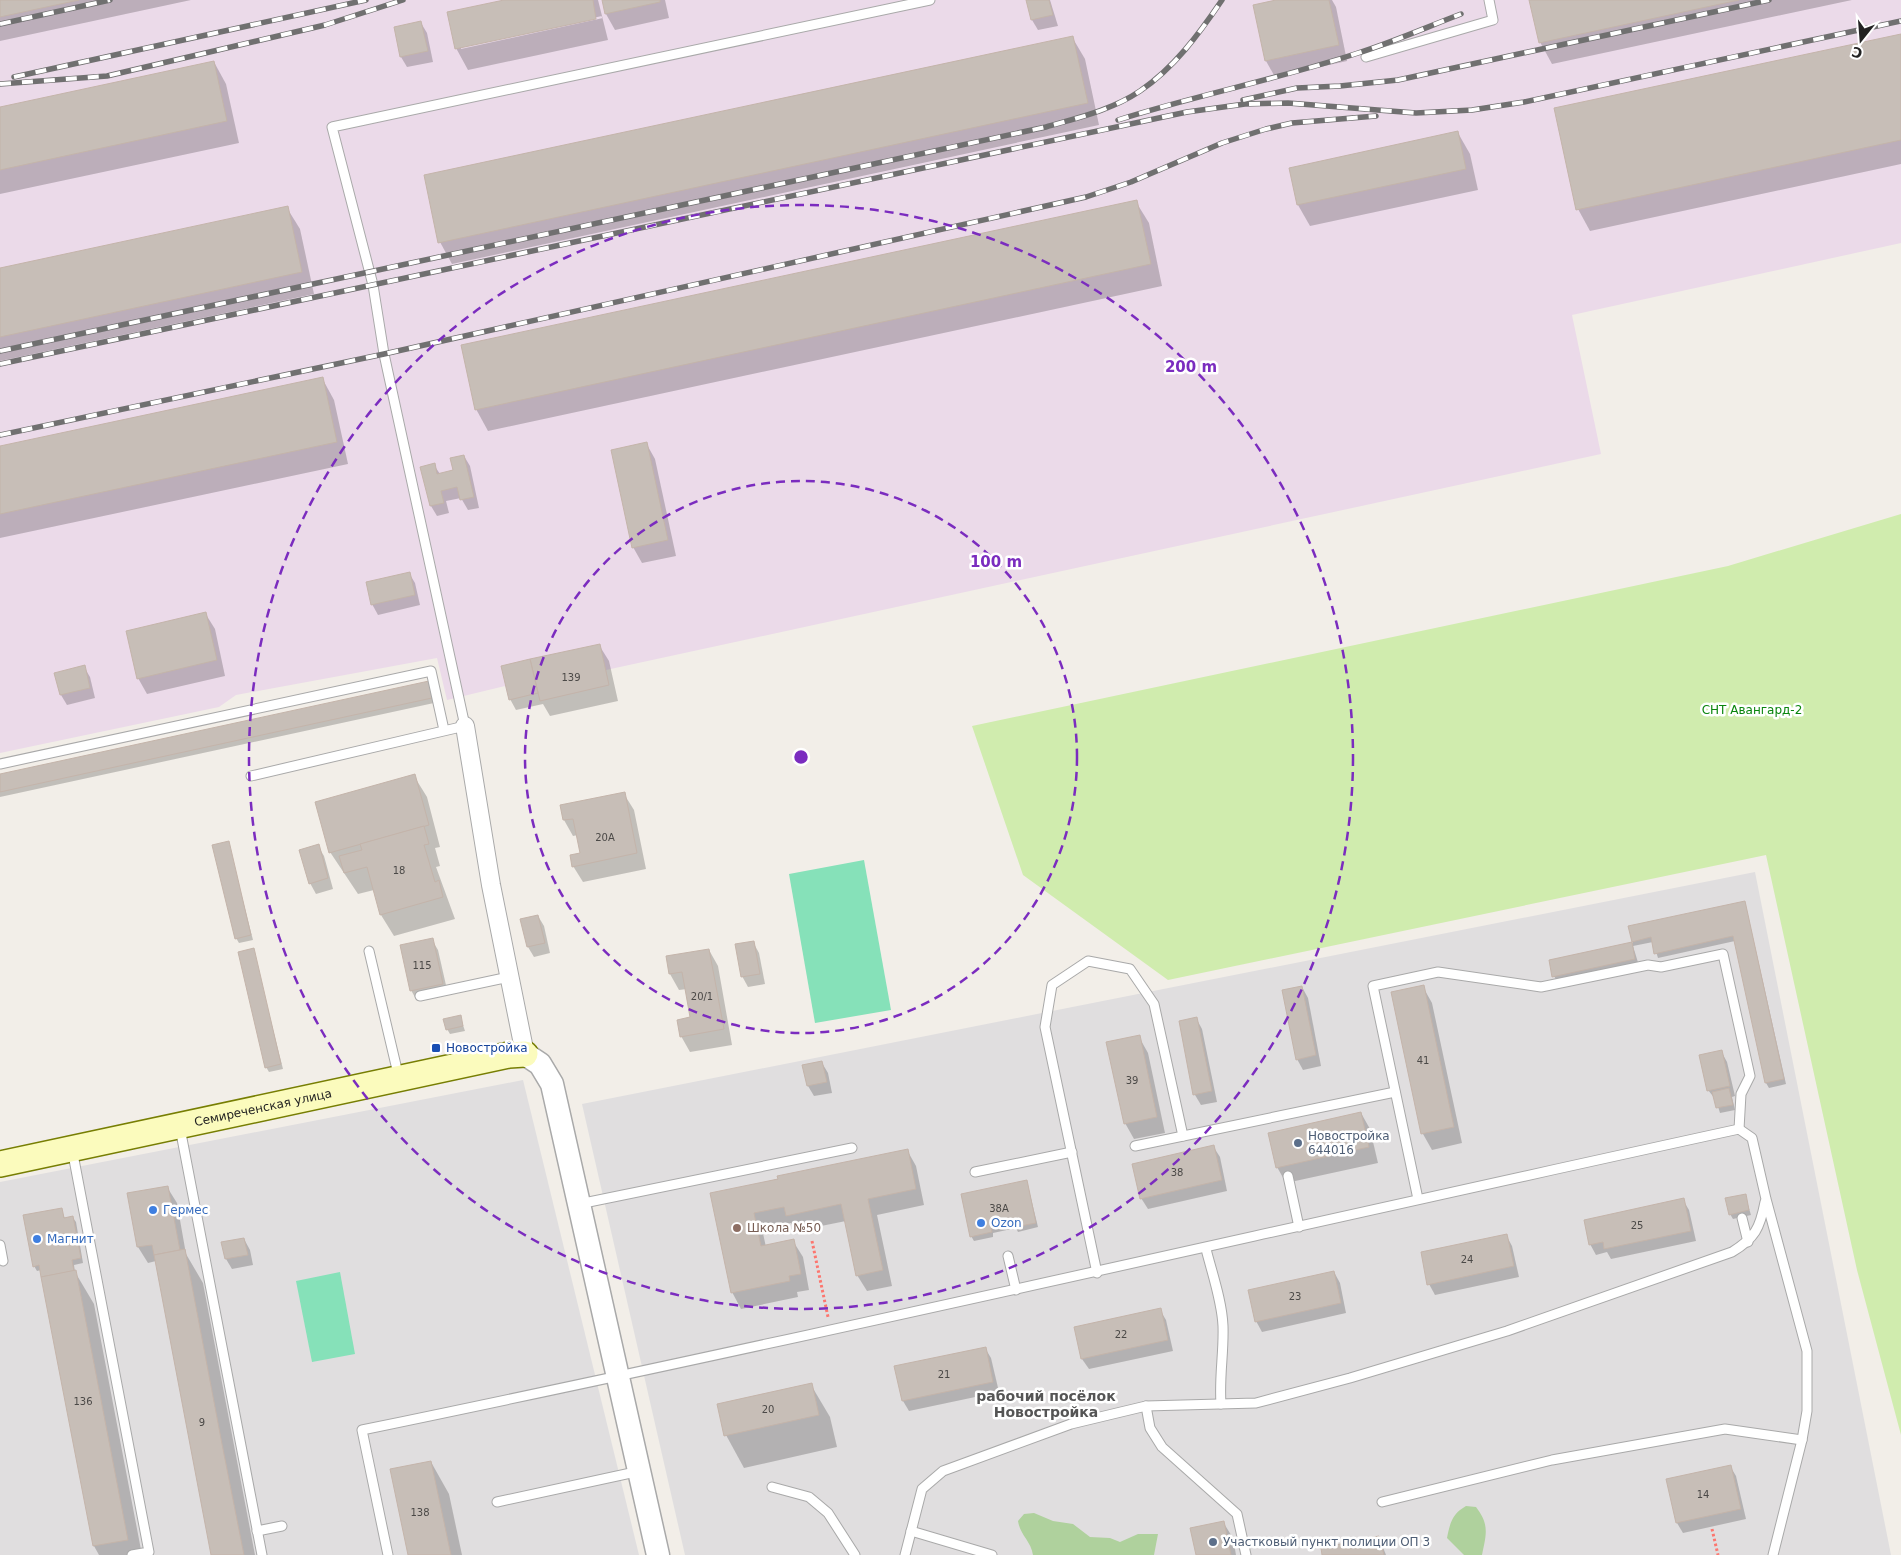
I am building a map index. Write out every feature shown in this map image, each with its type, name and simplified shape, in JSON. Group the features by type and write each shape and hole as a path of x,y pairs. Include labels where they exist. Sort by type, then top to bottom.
{"main road":[{"name":"Семиреченская улица","path":"0,1164 399,1078 509,1055 525,1054"}],"street":[{"path":"465,726 491,885 525,1054 540,1064 552,1084 658,1555"}],"lane":[{"path":"251,776 465,726 384,354 373,285 332,126 930,0"},
{"path":"1366,56 1493,20 1489,0"},
{"path":"0,764 431,670 444,730"},
{"path":"369,951 399,1078"},
{"path":"1418,1199 1373,986 1438,972 1541,987 1648,965 1661,967 1723,954 1750,1076 1741,1094 1739,1129"},
{"path":"1097,1273 1044,1027 1052,985 1088,961 1130,969 1154,1004 1183,1136"},
{"path":"420,996 509,977"},
{"path":"1136,1146 1395,1092"},
{"path":"180,1126 262,1555"},
{"path":"388,1555 362,1430 619,1377 1097,1273 1418,1199 1739,1129 1752,1138 1806,1351 1807,1411 1802,1440 1773,1555"},
{"path":"579,1204 852,1148"},
{"path":"72,1149 149,1552 132,1555"},
{"path":"975,1172 1072,1152"},
{"path":"1288,1176 1299,1227"},
{"path":"903,1555 922,1489 943,1471 1071,1424 1146,1406 1256,1403 1350,1378 1507,1331 1732,1252 1748,1242 1760,1225 1766,1199"},
{"path":"1742,1218 1748,1242"},
{"path":"0,1245 3,1261"},
{"path":"1206,1249 1223,1323 1223,1354 1219,1378 1221,1404"},
{"path":"1008,1256 1016,1290"},
{"path":"1146,1406 1150,1428 1162,1447 1237,1514 1246,1555"},
{"path":"1382,1502 1552,1460 1726,1429 1802,1440"},
{"path":"497,1502 640,1471"},
{"path":"772,1487 809,1497 828,1514 855,1555"},
{"path":"257,1531 282,1526"},
{"path":"910,1531 992,1555"}],"path":[{"path":"812,1241 831,1330"},
{"path":"1712,1529 1718,1555"}],"shaded area":[{"path":"0,0 1901,0 1901,243 1572,315 1601,454 606,670 609,685 540,701 538,693 509,700 505,686 447,700 437,658 236,695 219,707 0,753"},
{"path":"1755,872 1891,1555 685,1555 582,1104"},
{"path":"523,1080 639,1555 0,1555 0,1182"}],"green space":[{"name":"СНТ Авангард-2","path":"1901,514 1901,1435 1857,1270 1766,855 1168,980 1023,875 972,726 1728,566"},
{"path":"864,860 891,1010 815,1023 789,874"},
{"path":"340,1272 355,1354 312,1362 296,1281"},
{"path":"1466,1506 1476,1507 1485,1525 1486,1536 1482,1555 1464,1555 1447,1538 1452,1519"},
{"path":"1034,1513 1053,1521 1073,1524 1090,1537 1110,1538 1120,1542 1138,1534 1158,1534 1154,1555 1033,1555 1018,1521 1024,1514"}],"building":[{"path":"0,0 79,0 0,17"},
{"path":"504,0 593,0 596,19 455,49 447,12"},
{"path":"602,0 660,0 660,2 605,14"},
{"path":"1026,0 1049,0 1053,15 1031,20"},
{"path":"1276,0 1329,0 1339,45 1265,61 1253,5"},
{"path":"1529,0 1739,0 1539,43"},
{"path":"421,21 428,51 400,57 394,27"},
{"path":"1901,34 1901,140 1576,210 1554,108"},
{"path":"1073,36 1088,103 438,243 424,175"},
{"path":"214,61 227,121 0,170 0,107"},
{"path":"1458,131 1466,169 1297,205 1289,168"},
{"path":"1137,200 1151,264 475,410 461,345"},
{"path":"288,206 302,272 0,337 0,268"},
{"path":"323,377 337,442 0,514 0,446"},
{"path":"647,442 668,540 632,548 611,450"},
{"path":"464,455 474,497 460,500 457,487 441,491 444,503 430,506 420,467 435,463 437,474 453,470 450,458"},
{"path":"410,572 415,595 371,605 366,582"},
{"path":"206,612 217,660 137,679 126,631"},
{"path":"600,644 609,685 540,701 530,659"},
{"path":"530,659 538,693 509,700 501,666"},
{"path":"85,665 90,688 60,695 54,673"},
{"path":"429,681 432,698 0,792 0,774"},
{"path":"415,774 429,825 329,853 315,802"},
{"path":"625,792 637,853 572,867 570,855 580,853 573,819 563,820 560,805"},
{"path":"424,826 429,844 424,845 435,882 439,880 443,897 380,915 367,867 344,873 339,856 362,850 360,844"},
{"path":"229,841 251,935 235,939 212,845"},
{"path":"319,844 328,878 309,884 299,850"},
{"path":"1745,901 1784,1079 1765,1083 1733,936 1654,954 1651,937 1632,942 1628,926"},
{"path":"538,915 545,943 527,947 520,919"},
{"path":"433,938 443,984 410,991 400,945"},
{"path":"754,941 760,974 741,977 735,944"},
{"path":"1632,942 1635,959 1552,977 1549,960"},
{"path":"254,948 281,1064 265,1068 238,952"},
{"path":"709,949 724,1029 680,1037 677,1020 690,1017 682,972 669,974 666,956"},
{"path":"1424,985 1454,1127 1421,1134 1391,992"},
{"path":"1302,986 1316,1055 1296,1060 1282,990"},
{"path":"461,1015 463,1026 446,1030 443,1019"},
{"path":"1197,1017 1212,1091 1193,1095 1179,1021"},
{"path":"1140,1035 1157,1117 1124,1124 1106,1042"},
{"path":"1722,1050 1730,1086 1707,1091 1699,1055"},
{"path":"822,1061 827,1082 807,1086 802,1065"},
{"path":"1729,1088 1733,1105 1716,1108 1712,1092"},
{"path":"1361,1112 1369,1147 1276,1168 1268,1133"},
{"path":"1214,1145 1222,1180 1140,1199 1132,1164"},
{"name":"Школа №50","path":"908,1149 916,1189 868,1199 883,1270 856,1276 841,1204 786,1216 784,1207 754,1213 761,1246 794,1239 801,1274 789,1276 790,1281 731,1293 710,1193 778,1179 777,1176"},
{"path":"1027,1180 1036,1223 1015,1227 1014,1223 991,1228 992,1232 970,1237 961,1194"},
{"path":"168,1186 180,1250 154,1255 152,1245 137,1247 127,1193"},
{"path":"1746,1194 1749,1210 1729,1215 1725,1198"},
{"path":"1684,1198 1691,1231 1604,1249 1603,1242 1589,1245 1584,1220"},
{"path":"62,1208 64,1218 73,1216 81,1258 72,1260 74,1271 41,1277 39,1265 33,1267 23,1215"},
{"path":"1507,1234 1514,1266 1427,1285 1421,1252"},
{"path":"244,1238 248,1255 225,1259 221,1242"},
{"path":"185,1249 244,1555 211,1555 154,1255"},
{"path":"76,1270 128,1540 93,1546 41,1277"},
{"path":"1334,1271 1341,1303 1255,1322 1248,1290"},
{"path":"1161,1308 1168,1340 1081,1359 1074,1327"},
{"path":"986,1347 993,1382 902,1401 894,1366"},
{"path":"812,1383 819,1415 724,1436 717,1404"},
{"path":"431,1461 451,1555 408,1555 390,1469"},
{"path":"1731,1465 1741,1509 1676,1523 1666,1479"},
{"path":"1224,1521 1231,1555 1196,1555 1190,1528"},
{"path":"1379,1536 1384,1555 1322,1555 1321,1548"}],"railway":[{"path":"0,24 110,0"},
{"path":"14,77 366,0"},
{"path":"0,84 107,76 325,25 403,0"},
{"path":"0,351 1046,127 1094,113 1129,98 1140,91 1164,72 1185,50 1222,0"},
{"path":"1243,100 1297,88 1398,80 1769,0"},
{"path":"1118,120 1328,62 1384,44 1461,14"},
{"path":"0,364 1187,112 1245,104 1288,103 1416,113 1472,110 1524,102 1901,21"},
{"path":"0,435 384,354 1086,197 1131,182 1222,143 1266,129 1292,123 1376,116"}],"place":[{"name":"Новостройка","path":"436,1048"},
{"name":"Новостройка 644016","path":"1298,1143"},
{"name":"Гермес","path":"153,1210"},
{"name":"Ozon","path":"981,1223"},
{"name":"Школа №50","path":"737,1228"},
{"name":"Магнит","path":"37,1239"},
{"name":"Участковый пункт полиции ОП 3","path":"1213,1542"}],"district":[{"name":"рабочий посёлок Новостройка","path":"1046,1404"}]}
